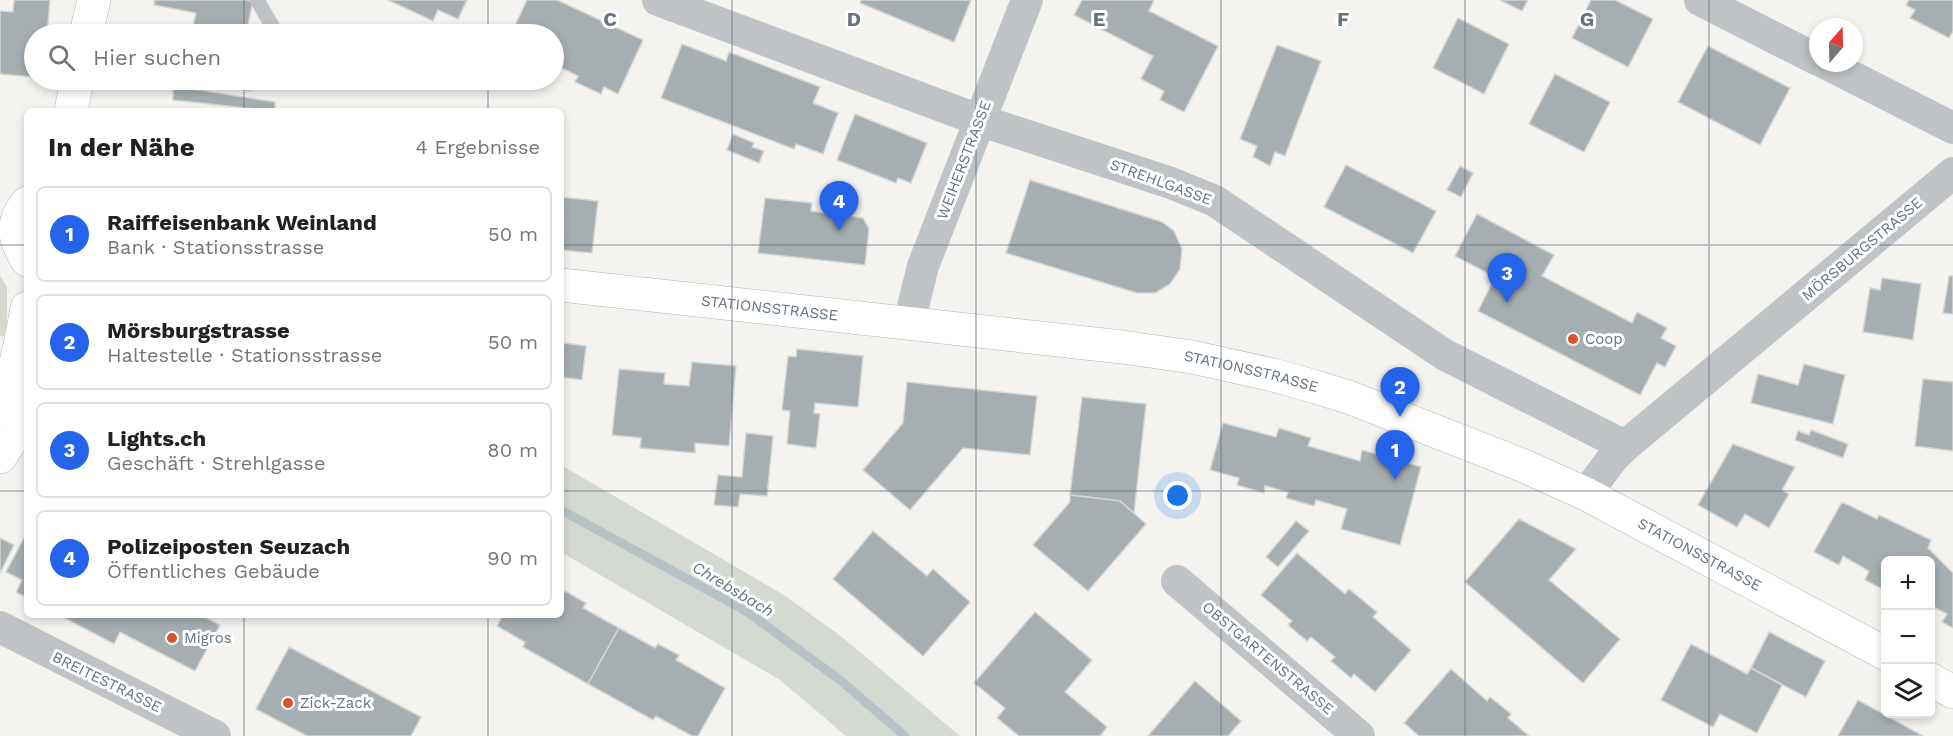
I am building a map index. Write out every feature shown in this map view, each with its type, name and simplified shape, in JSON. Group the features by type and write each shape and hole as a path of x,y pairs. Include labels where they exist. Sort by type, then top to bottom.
{"main road":[{"path":"88,24 94,0"},
{"path":"72,108 75,90"},
{"path":"14,219 18,246 24,255"},
{"name":"STATIONSSTRASSE","path":"564,285 1122,347 1192,357 1273,375 1351,398 1524,466 1586,494 1881,651"},
{"path":"0,408 18,358 24,325"},
{"path":"0,457 24,414"},
{"path":"1935,682 1953,692"}],"street":[{"name":"STREHLGASSE","path":"658,0 979,120 1171,183 1215,201 1445,355 1625,446"},
{"name":"WEIHERSTRASSE","path":"909,323 922,267 1027,0"},
{"path":"1700,0 1809,55"},
{"path":"1843,72 1953,128"},
{"name":"MÖRSBURGSTRASSE","path":"1586,494 1612,459 1625,446 1953,173"},
{"name":"OBSTGARTENSTRASSE","path":"1177,580 1359,736"},
{"name":"BREITESTRASSE","path":"0,627 215,736"}],"lane":[{"path":"256,0 271,24"}],"shaded area":[{"path":"0,276 7,287 7,337 0,336"},
{"path":"564,467 784,595 842,637 960,736 846,736 780,680 564,554"}],"building":[{"path":"14,0 50,0 48,24 24,24 24,76 0,74 0,11 13,12"},
{"path":"155,0 253,1 248,24 193,24 196,13 154,5"},
{"path":"388,0 467,0 458,19 438,10 433,21"},
{"path":"527,0 557,0 643,40 618,94 604,87 601,94 575,82 578,76 564,69 564,24 516,24"},
{"path":"861,0 971,0 954,42 860,3"},
{"path":"1082,0 1154,0 1149,11 1218,46 1184,112 1160,100 1164,91 1141,79 1153,56 1074,15"},
{"path":"1500,0 1528,0 1522,11"},
{"path":"1591,0 1615,0 1653,19 1628,67 1572,38"},
{"path":"1909,0 1953,0 1953,31 1949,38 1910,18 1915,10 1906,5"},
{"path":"1458,18 1509,44 1484,94 1433,68"},
{"path":"682,44 726,61 729,52 820,87 813,103 838,113 823,154 796,144 794,149 661,98"},
{"path":"1277,45 1321,61 1285,156 1275,152 1270,166 1253,157 1257,146 1240,139"},
{"path":"1708,46 1790,88 1760,145 1678,102"},
{"path":"1555,74 1610,102 1584,152 1529,124"},
{"path":"173,90 198,90 275,102 275,108 247,108 173,100"},
{"path":"855,114 927,143 911,183 898,178 896,183 837,160"},
{"path":"733,134 754,143 752,147 764,151 759,163 727,150"},
{"path":"1346,165 1436,211 1413,253 1324,207"},
{"path":"1460,166 1473,173 1461,197 1447,190"},
{"path":"1030,180 1162,222 1174,231 1182,249 1180,269 1170,284 1155,293 1137,293 1006,253"},
{"path":"564,197 598,201 592,253 564,250"},
{"path":"765,198 812,203 811,211 863,218 869,229 865,265 758,253"},
{"path":"1477,214 1554,255 1542,276 1632,323 1637,312 1667,328 1661,338 1676,346 1665,367 1657,363 1640,395 1478,311 1495,277 1455,256"},
{"path":"1949,276 1953,276 1953,314 1943,313"},
{"path":"1882,278 1921,284 1913,340 1863,332 1870,288 1880,290"},
{"path":"564,343 586,346 582,380 564,377"},
{"path":"797,349 863,356 858,407 815,403 814,413 820,414 816,448 787,444 790,411 782,410 788,356 796,357"},
{"path":"692,362 736,366 729,446 695,443 695,453 640,448 641,438 612,435 619,369 665,373 664,384 689,386"},
{"path":"1804,364 1845,375 1833,424 1751,403 1758,374 1798,385"},
{"path":"1923,379 1953,382 1953,451 1915,446"},
{"path":"907,382 1037,396 1030,455 963,448 910,510 863,470 903,423"},
{"path":"1082,397 1146,404 1134,513 1120,501 1070,495"},
{"path":"1223,423 1276,437 1279,428 1311,438 1308,446 1360,461 1362,450 1421,467 1400,545 1341,529 1347,509 1316,500 1314,506 1286,498 1288,492 1265,486 1264,493 1237,485 1239,478 1210,470"},
{"path":"1811,430 1848,444 1843,458 1795,440 1798,431 1809,435"},
{"path":"746,433 773,436 767,496 740,494 738,507 714,505 718,475 742,477"},
{"path":"1733,444 1795,467 1782,490 1789,494 1769,528 1745,514 1737,527 1698,505"},
{"path":"1070,495 1120,501 1146,524 1088,591 1033,545 1070,502"},
{"path":"1842,502 1877,519 1879,515 1931,540 1928,548 1953,573 1953,628 1942,622 1947,614 1935,608 1935,556 1881,556 1881,588 1865,580 1869,571 1843,556 1839,565 1814,552"},
{"path":"1519,519 1576,549 1549,580 1620,639 1583,683 1465,582"},
{"path":"1296,521 1309,531 1278,567 1266,557"},
{"path":"873,531 927,576 933,569 970,602 923,656 833,579"},
{"path":"0,538 14,545 0,573"},
{"path":"24,538 24,596 16,592 22,580 6,572"},
{"path":"1297,553 1345,594 1349,589 1377,612 1373,617 1411,650 1375,692 1354,674 1351,678 1331,661 1335,657 1311,637 1307,641 1288,625 1292,621 1261,595"},
{"path":"564,592 586,603 583,608 619,628 588,684 523,647 525,642 497,626 501,618 564,618"},
{"path":"1035,612 1092,660 1065,692 1107,727 1100,736 1019,736 997,718 1005,708 974,683"},
{"name":"Migros","path":"65,618 207,618 220,625 195,671 120,632 114,644"},
{"path":"619,628 655,648 658,644 679,655 676,660 725,688 698,736 692,736 656,716 653,720 588,684"},
{"path":"1769,632 1825,661 1806,697 1751,668"},
{"path":"1691,644 1747,674 1751,668 1782,685 1757,733 1720,714 1713,727 1661,700"},
{"path":"289,647 421,717 411,736 307,736 256,709"},
{"path":"1451,669 1487,701 1490,697 1511,714 1508,718 1529,736 1419,736 1404,723"},
{"path":"1195,681 1241,721 1228,736 1148,736"},
{"path":"1858,700 1881,713 1881,718 1890,718 1923,736 1838,736"}],"waterway":[{"name":"Chrebsbach","path":"564,512 746,611 840,680 905,736"}],"place":[{"name":"Polizeiposten Seuzach","path":"839,231"},
{"name":"Lights.ch","path":"1507,303"},
{"name":"Coop","path":"1573,339"},
{"name":"Mörsburgstrasse","path":"1400,417"},
{"name":"Raiffeisenbank Weinland","path":"1395,480"},
{"name":"Migros","path":"172,638"},
{"name":"Zick-Zack","path":"288,703"}]}
